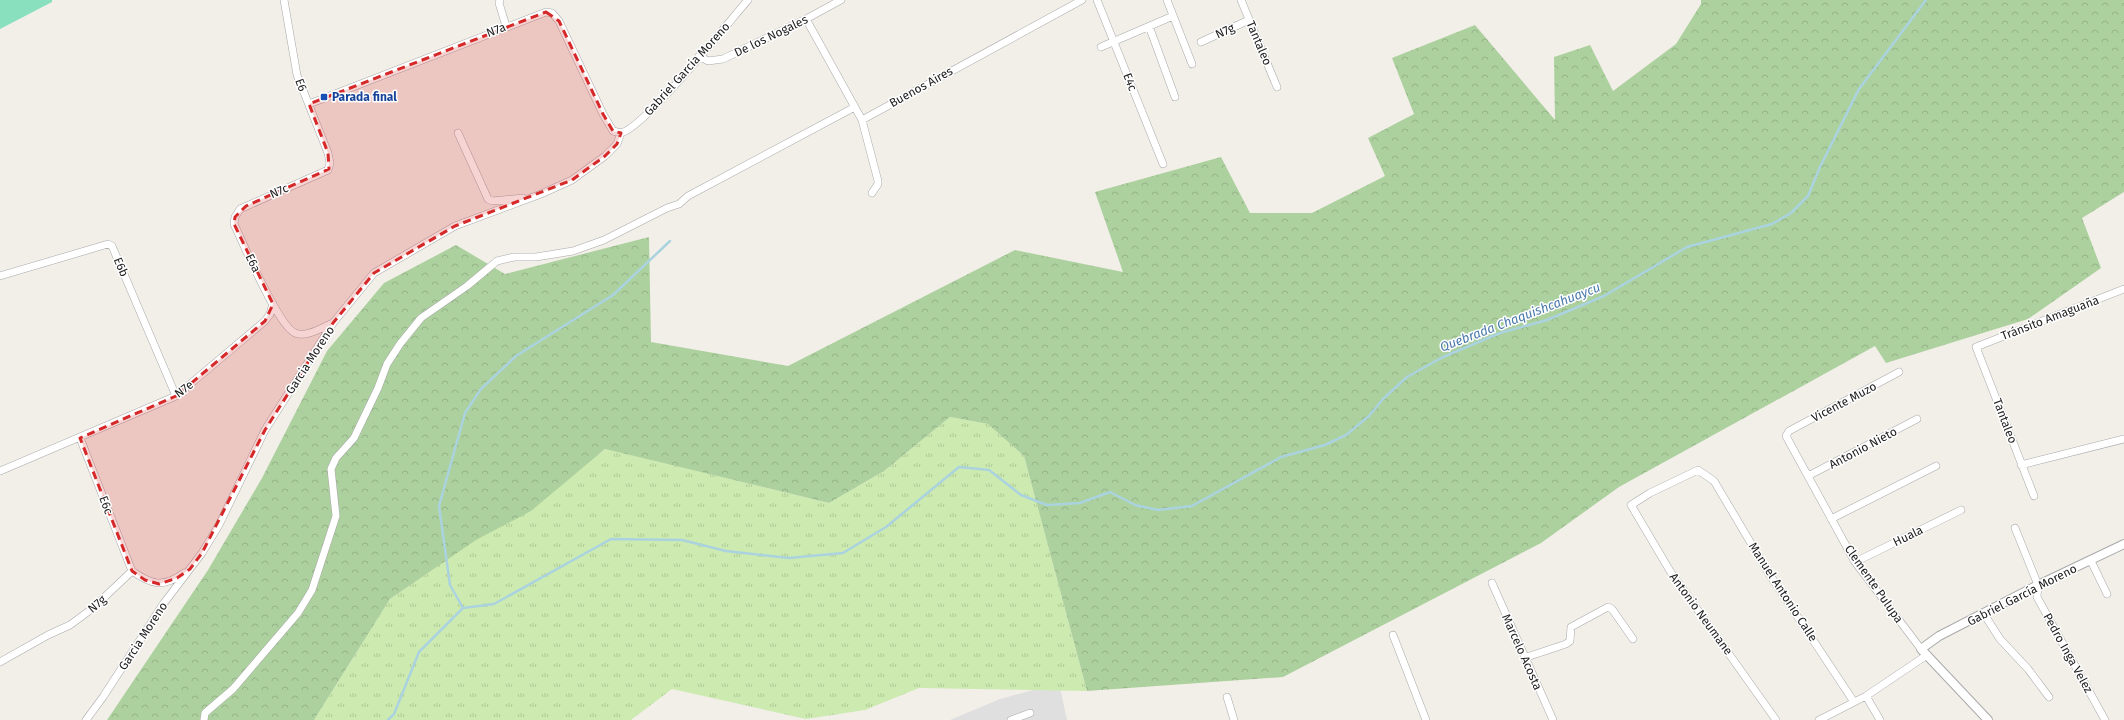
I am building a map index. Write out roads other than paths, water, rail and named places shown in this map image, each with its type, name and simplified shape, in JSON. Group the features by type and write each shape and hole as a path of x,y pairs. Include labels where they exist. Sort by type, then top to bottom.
{"street":[{"name":"E6","path":"284,0 297,75 301,89 309,104 328,153 330,167"},
{"path":"500,0 499,3 506,26"},
{"name":"Gabriel Garcia Moreno","path":"621,133 636,125 748,0"},
{"name":"De los Nogales","path":"699,56 708,61 723,59 806,19 841,0"},
{"name":"Buenos Aires","path":"862,120 1082,0"},
{"name":"E4c","path":"1097,0 1163,164"},
{"path":"1167,0 1192,64"},
{"name":"Tantaleo","path":"1240,0 1278,87"},
{"name":"N7a","path":"309,104 506,26 546,12 556,16 602,114 613,131 621,133"},
{"path":"1101,47 1173,16"},
{"path":"806,19 853,108 862,120 878,181 878,184 872,193"},
{"name":"N7g","path":"1200,42 1249,20"},
{"path":"1149,26 1175,97"},
{"path":"204,720 204,713 233,689 298,612 312,590 336,516 332,469 336,458 354,438 378,388 387,364 400,344 422,318 467,286 497,261 514,257 536,258 573,251 604,240 667,208 679,204 688,196 853,108"},
{"path":"458,133 488,199 492,201 529,197"},
{"name":"Garcia Moreno","path":"86,720 103,697 164,603 190,569 218,525 265,430 333,323 374,273 455,226 529,197 546,192 581,175 617,144 621,133"},
{"name":"N7c","path":"234,221 237,213 246,206 328,170 330,167"},
{"name":"E6a","path":"234,221 273,304"},
{"name":"E6b","path":"0,276 108,244 112,246 176,396"},
{"name":"Tránsito Amaguaña","path":"1976,347 2124,289"},
{"path":"273,304 289,328 295,333 302,335 333,323"},
{"name":"N7e","path":"0,471 176,396 265,321 270,314 273,304"},
{"name":"Tantaleo","path":"1976,347 2034,496"},
{"name":"Vicente Muzo","path":"1790,431 1899,372"},
{"name":"Antonio Nieto","path":"1808,476 1917,419"},
{"name":"Clemente Pulupa","path":"1790,431 1786,436 1855,562 1924,652 1988,720"},
{"name":"E6c","path":"80,438 132,571"},
{"path":"2021,465 2124,439"},
{"path":"1831,519 1936,466"},
{"name":"Manuel Antonio Calle","path":"1631,505 1650,493 1698,470 1714,481 1768,572 1854,702"},
{"name":"Antonio Neumane","path":"1631,505 1670,571 1776,720"},
{"name":"Huala","path":"1855,562 1961,510"},
{"name":"Pedro Inga Velez","path":"2014,528 2038,585 2038,597 2105,720"},
{"name":"Gabriel García Moreno","path":"1924,652 1939,636 2038,585 2124,544"},
{"path":"2091,560 2107,594"},
{"path":"132,571 145,580 160,584 178,578 190,569"},
{"name":"N7g","path":"0,662 48,635 70,625 93,608 132,571"},
{"name":"Marcelo Acosta","path":"1492,583 1524,658 1553,720"},
{"path":"1524,658 1570,642 1571,627 1608,607 1612,609 1633,640"},
{"path":"1984,614 2000,639 2028,669 2049,697"},
{"path":"1393,635 1426,720"},
{"path":"1819,720 1866,696 1924,652"},
{"path":"1866,696 1880,720"},
{"path":"1227,697 1234,720"},
{"path":"1011,720 1030,713"}],"waterway":[{"name":"Quebrada Chaquishcahuaycu","path":"388,720 394,714 419,652 463,608 494,604 611,539 682,540 726,551 789,558 843,553 886,527 959,467 989,470 1021,495 1047,505 1080,503 1110,492 1135,505 1158,510 1192,506 1281,457 1325,445 1346,435 1369,416 1383,399 1407,377 1443,357 1500,333 1547,320 1604,296 1687,247 1772,224 1791,213 1808,196 1820,167 1859,89 1926,0"},
{"path":"463,608 450,585 439,506 465,413 481,389 516,356 613,295 670,241"}],"place":[{"name":"Parada final","path":"324,97"}]}
